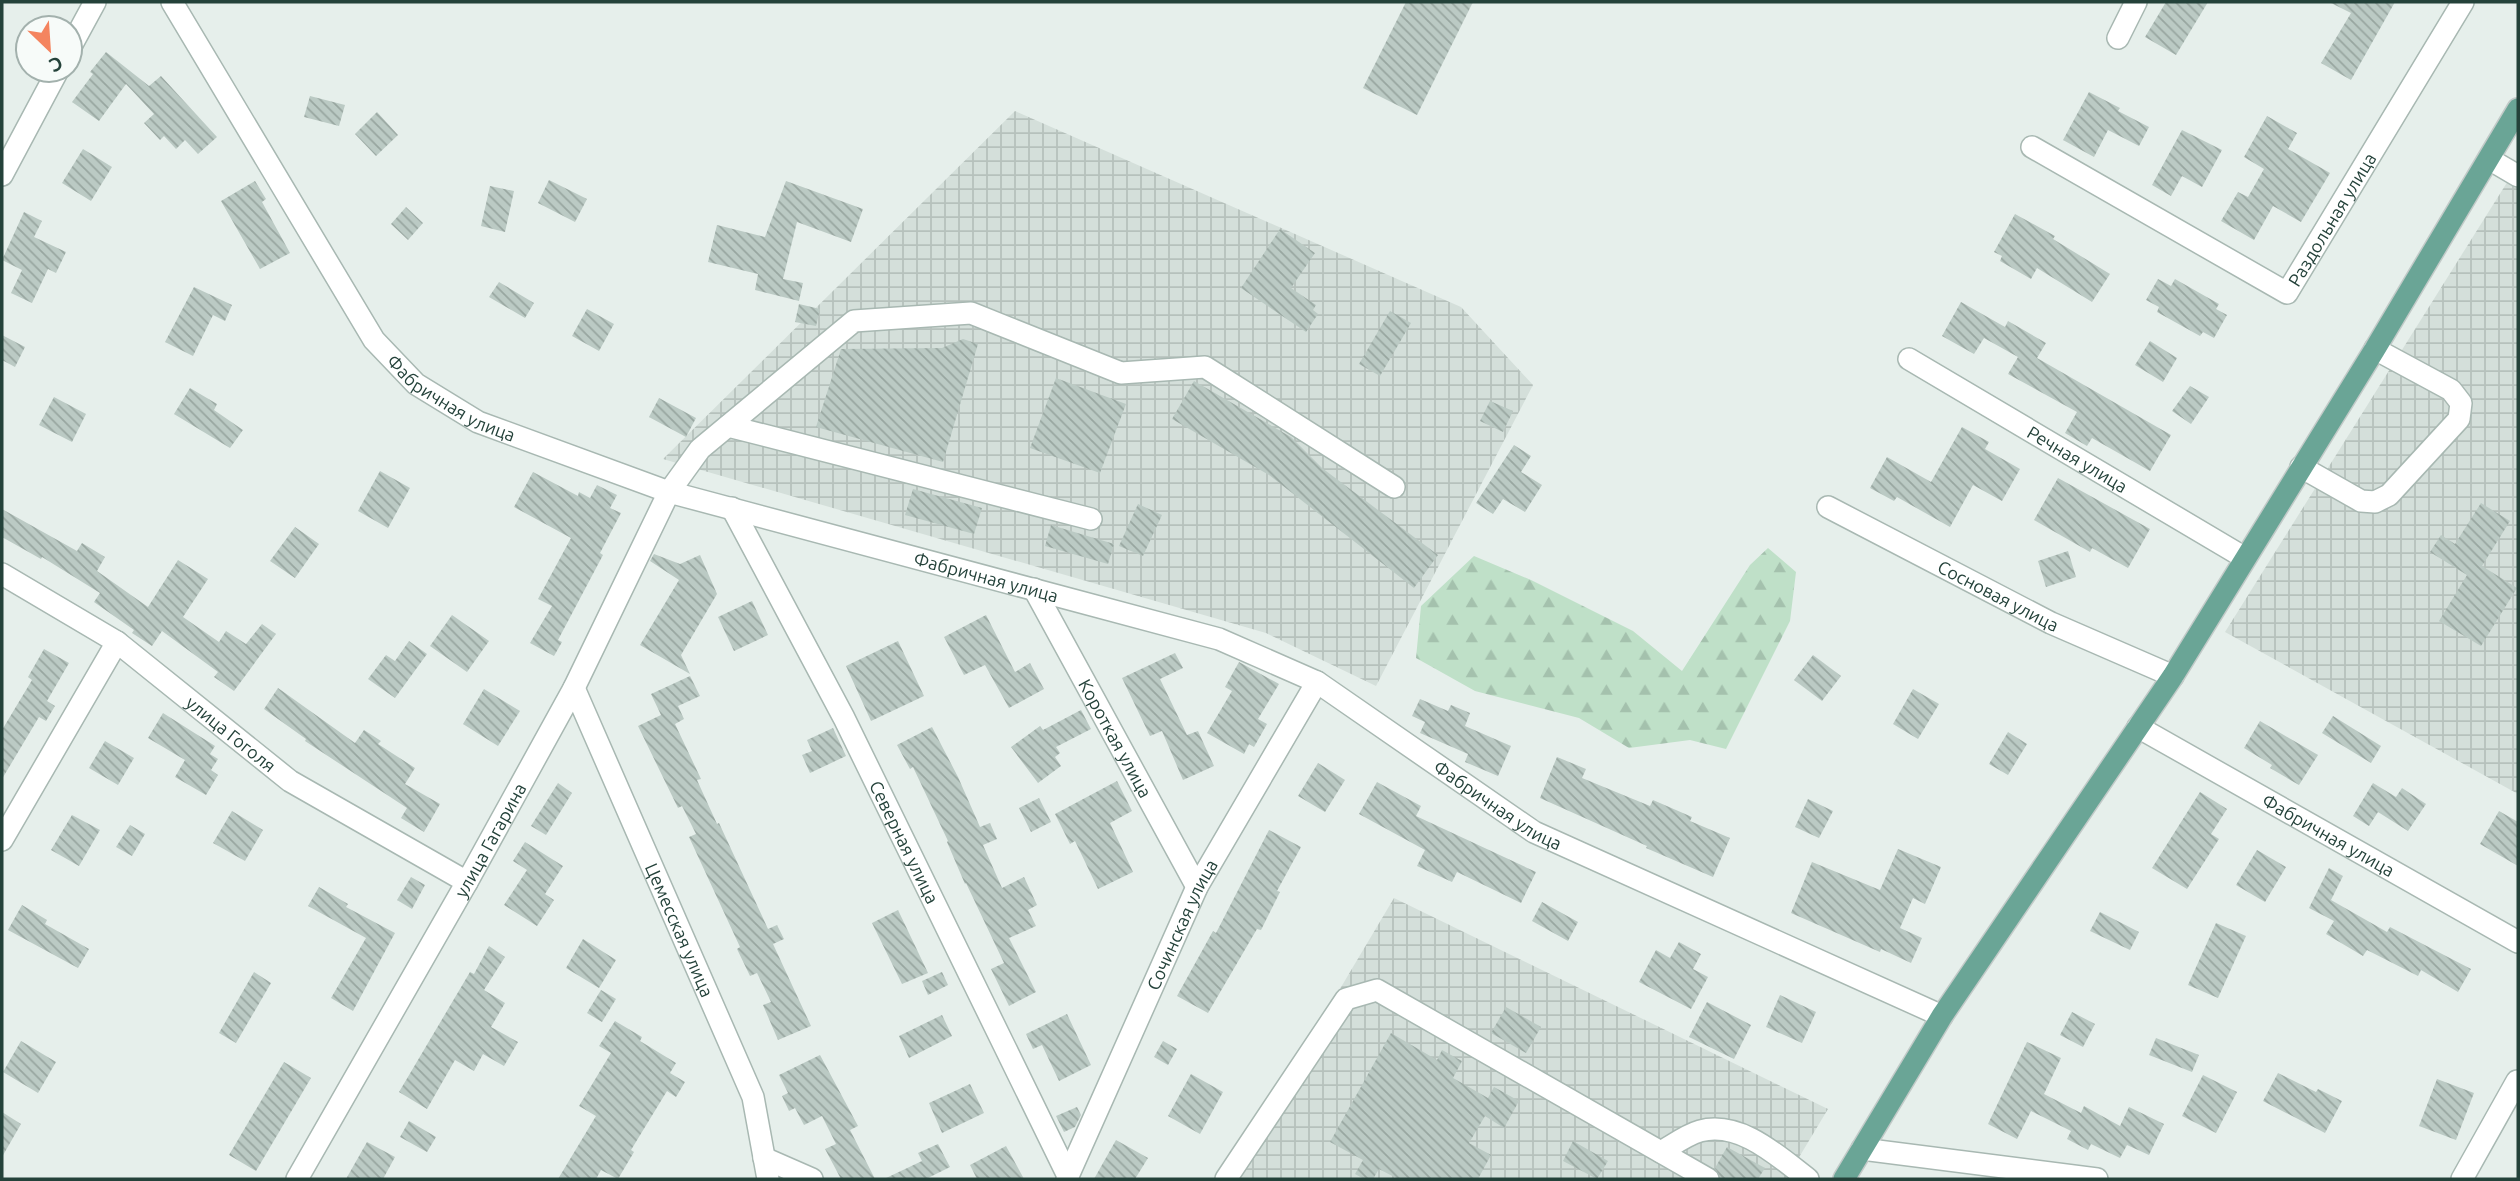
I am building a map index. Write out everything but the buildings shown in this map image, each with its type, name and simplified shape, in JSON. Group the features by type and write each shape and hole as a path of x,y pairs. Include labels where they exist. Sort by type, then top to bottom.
{"main road":[{"path":"1844,1179 1942,1016 2174,676 2375,349 2518,108"}],"street":[{"path":"84,22 95,2"},
{"name":"Фабричная улица","path":"172,2 374,340 416,384 478,422 669,492 1219,639 1317,682 1534,832 1942,1016"},
{"path":"2118,38 2136,2"},
{"name":"Раздольная улица","path":"2032,147 2287,293 2463,2"},
{"path":"2,175 51,84"},
{"path":"2488,159 2518,176"},
{"name":"улица Гагарина","path":"298,1179 574,688 669,492 700,450 854,321 971,313 1121,373 1205,367 1394,487"},
{"path":"2301,467 2361,501 2375,502 2389,495 2459,419 2461,403 2451,390 2375,349"},
{"name":"Речная улица","path":"1909,359 2245,558"},
{"path":"727,426 1091,519"},
{"name":"Сосновая улица","path":"1828,507 2051,623 2174,676"},
{"name":"Северная улица","path":"732,508 844,718 1068,1178"},
{"name":"улица Гоголя","path":"2,574 117,642 290,781 467,882"},
{"name":"Короткая улица","path":"1034,589 1197,887"},
{"path":"2,839 117,642"},
{"name":"Сочинская улица","path":"1068,1178 1197,887 1317,682"},
{"name":"Цемесская улица","path":"574,688 753,1097 768,1179"},
{"name":"Фабричная улица","path":"2138,727 2518,942"},
{"path":"1226,1179 1346,999 1377,990 1708,1179"},
{"path":"2462,1179 2517,1082"},
{"path":"1661,1152 1700,1131 1724,1128 1749,1138 1808,1179"},
{"path":"1862,1149 2097,1179"},
{"path":"764,1158 812,1179"}],"shaded area":[{"path":"1015,111 1461,307 1533,385 1376,686 1266,633 663,459"},
{"path":"2518,165 2518,794 2225,632"},
{"path":"1394,898 1828,1109 1786,1179 1227,1179"}],"green space":[{"path":"1768,548 1796,572 1790,621 1726,749 1690,740 1629,748 1579,718 1475,691 1416,658 1421,606 1474,556 1531,580 1633,631 1682,671 1750,565"}]}
